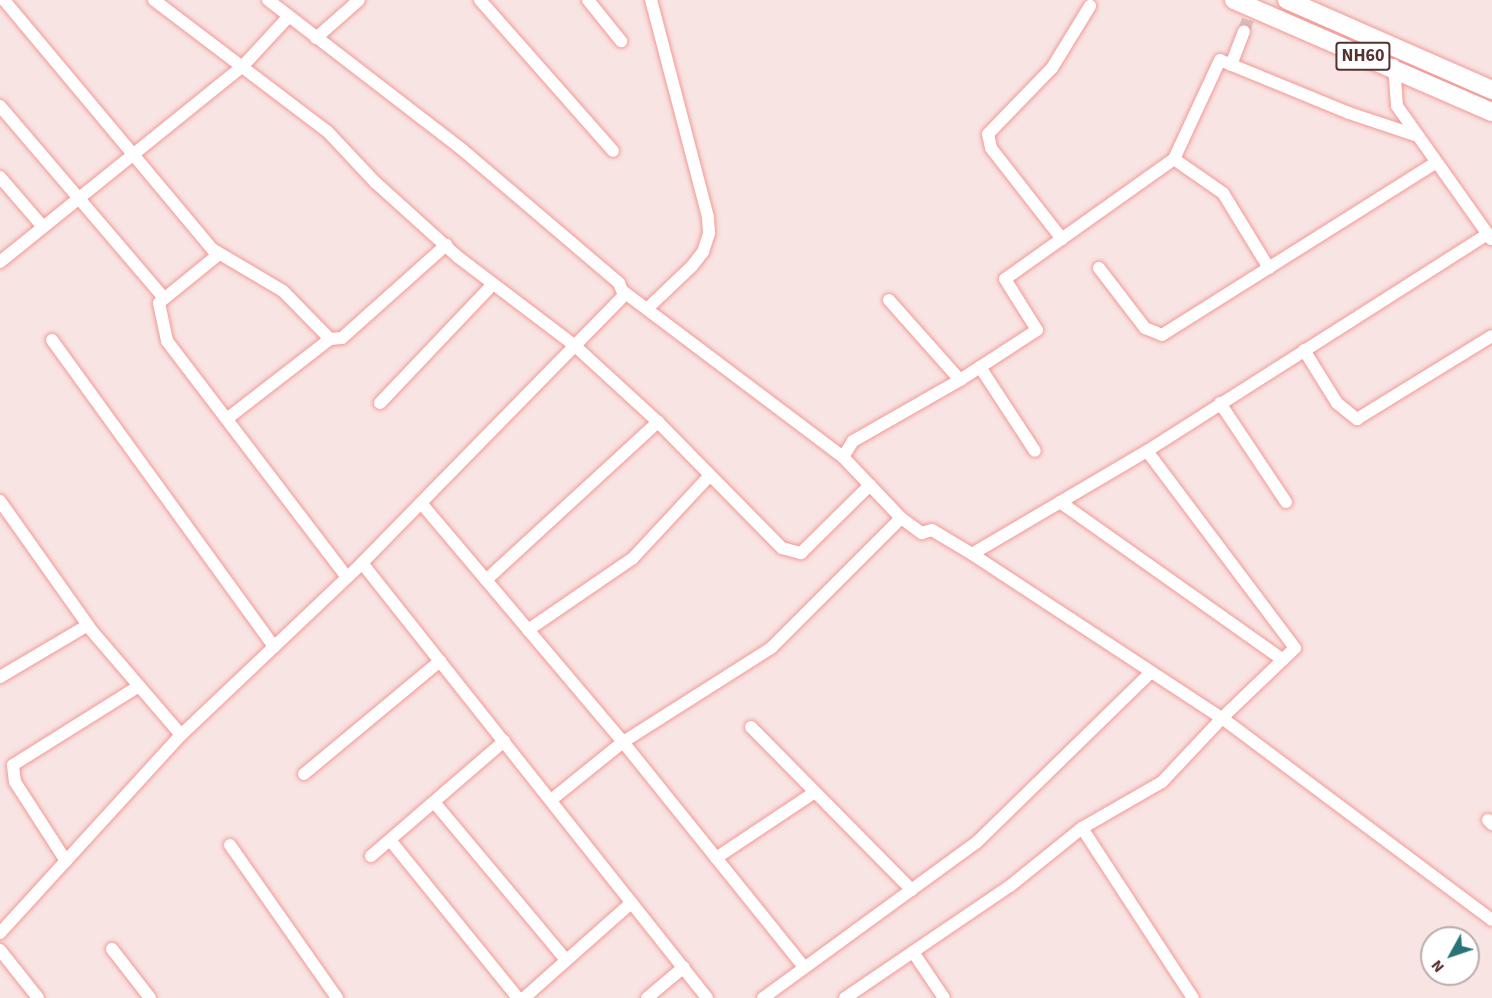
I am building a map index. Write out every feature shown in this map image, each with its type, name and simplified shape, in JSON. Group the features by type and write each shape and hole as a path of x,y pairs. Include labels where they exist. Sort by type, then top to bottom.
{"highway":[{"name":"NH60","path":"1234,0 1492,112"},
{"name":"NH60","path":"1287,0 1305,4 1398,49 1492,90"}],"street":[{"path":"4,0 219,254 283,291 330,339"},
{"path":"154,0 328,132 375,182 446,245 574,345 658,422 782,548 796,554 870,485"},
{"path":"268,0 463,150 619,284 624,292 843,457 901,518 921,533 932,530 972,554 1222,718 1492,920"},
{"path":"316,38 359,0"},
{"path":"480,0 614,151"},
{"path":"588,0 621,41"},
{"path":"648,308 692,266 703,252 709,233 708,217 651,0"},
{"path":"1062,239 991,148 988,134 1052,68 1090,6"},
{"path":"0,262 242,67 289,16"},
{"path":"1231,65 1244,31"},
{"path":"972,554 1147,451 1304,350 1490,237 1434,163 1397,106 1393,69 1398,49"},
{"path":"843,457 854,441 960,380 1037,330 1005,279 1174,159 1220,60 1349,113 1415,135"},
{"path":"0,106 163,297"},
{"path":"1174,159 1223,192 1269,268"},
{"path":"1100,268 1145,328 1162,335 1434,163"},
{"path":"0,177 44,227"},
{"path":"228,418 330,339 342,338 446,245"},
{"path":"219,254 163,297 158,312 172,350 228,418 347,577"},
{"path":"380,403 493,284"},
{"path":"0,933 181,735 362,563 574,345 623,298 624,292"},
{"path":"889,300 960,380"},
{"path":"1304,350 1337,404 1357,419 1492,336"},
{"path":"52,340 274,646"},
{"path":"980,367 1035,451"},
{"path":"1220,403 1286,502"},
{"path":"486,580 658,422"},
{"path":"845,998 1010,886 1082,828 1162,782 1222,718 1295,648 1147,451"},
{"path":"528,630 633,558 710,475"},
{"path":"0,501 88,625 181,735"},
{"path":"1060,502 1283,660"},
{"path":"421,503 623,742 804,967"},
{"path":"551,800 623,742 771,648 901,518"},
{"path":"362,563 707,998"},
{"path":"0,677 88,625"},
{"path":"304,774 440,661"},
{"path":"763,998 984,836 1151,672"},
{"path":"66,861 15,782 13,765 139,686"},
{"path":"751,727 912,890"},
{"path":"371,856 504,741"},
{"path":"716,858 816,792"},
{"path":"434,802 566,960"},
{"path":"1082,828 1193,998"},
{"path":"390,840 518,998"},
{"path":"230,845 337,998"},
{"path":"524,998 632,902"},
{"path":"112,949 150,998"},
{"path":"0,950 38,998"},
{"path":"912,952 944,998"},
{"path":"647,998 684,967"}],"tunnel":[{"path":"1244,31 1254,1"}]}
